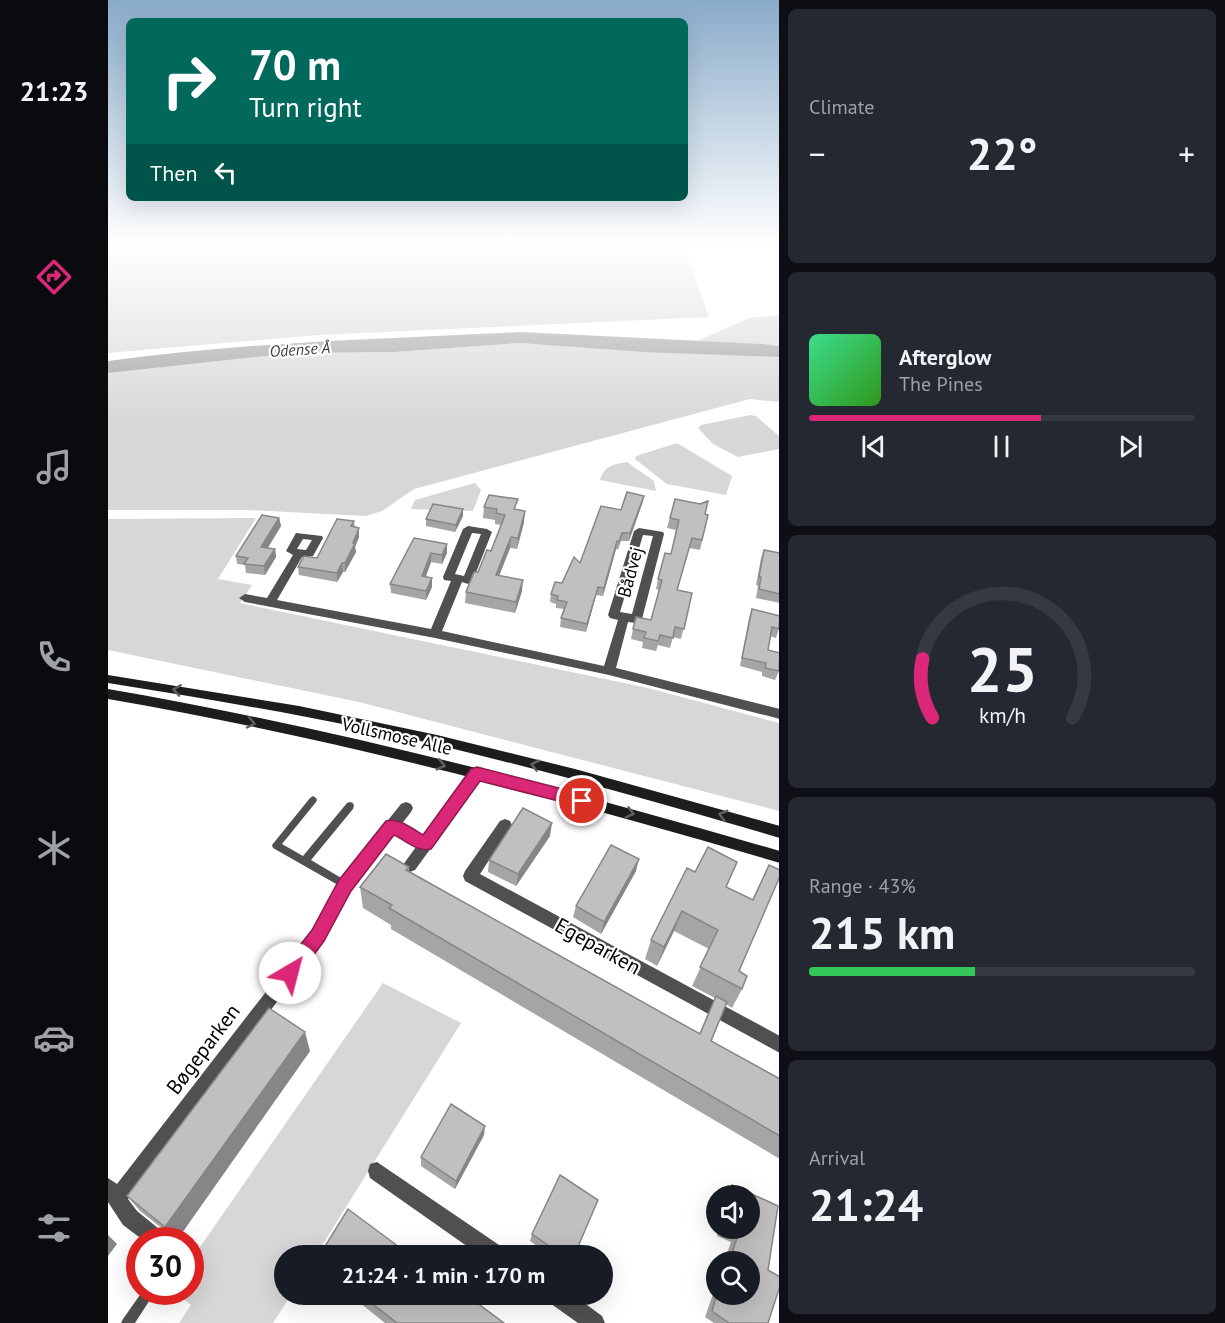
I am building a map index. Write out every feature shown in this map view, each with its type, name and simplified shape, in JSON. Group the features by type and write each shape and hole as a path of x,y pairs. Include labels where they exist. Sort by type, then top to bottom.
{"street":[{"path":"468,529 487,532 468,580 458,578 448,577 468,529"},
{"name":"Bådvej","path":"639,531 659,534 636,619 624,617 614,615 639,531"},
{"path":"270,603 299,553"},
{"path":"435,634 458,578"},
{"path":"245,598 435,634 609,671 779,714"},
{"name":"Bådvej","path":"609,671 624,617"},
{"name":"Vollsmose Alle","path":"108,679 230,698 462,747 650,794 779,832"},
{"name":"Vollsmose Alle","path":"108,694 171,704 477,774 644,817 779,857"},
{"path":"410,866 477,774"},
{"name":"Bøgeparken","path":"141,1227 130,1218 112,1193 318,936 345,885 406,807"},
{"name":"Egeparken","path":"505,825 470,876 779,1044"},
{"path":"377,1171 482,1245"},
{"path":"570,1305 596,1323"}],"lane":[{"path":"314,800 276,845 345,885"},
{"path":"304,862 350,806"},
{"path":"392,825 425,844"},
{"path":"127,1323 140,1305"}],"shaded area":[{"path":"108,305 705,305 709,317 319,335 108,353"},
{"path":"779,315 779,346 697,341 749,318"},
{"path":"520,343 779,357 779,402 750,399 414,489 382,511 366,516 247,510 108,510 108,373 294,353 395,352"},
{"path":"750,415 756,416 779,436 779,449 738,457 713,444 698,428 701,425"},
{"path":"677,443 732,476 726,495 667,484 635,459 636,456"},
{"path":"627,462 654,481 656,491 600,480 604,471 610,466"},
{"path":"475,483 481,490 473,511 411,509 415,500"},
{"path":"256,518 218,579 252,585 240,603 648,688 779,723 779,811 359,702 108,650 108,519"},
{"path":"383,983 461,1023 322,1245 274,1245 274,1305 285,1305 273,1323 179,1323 191,1305 204,1305 204,1241"}],"water":[{"name":"Odense Å","path":"522,332 761,344 779,346 779,357 644,352 520,343 395,352 294,353 108,373 108,361 211,349"}],"building":[{"path":"627,492 644,496 630,533 622,533 619,542 617,541 604,588 598,587 587,624 561,618 567,602 557,600 558,596 551,594 555,582 562,583 574,557 580,563 601,506 621,510"},
{"path":"489,495 518,499 514,509 525,511 518,538 511,537 496,575 523,580 516,602 466,592 487,550 491,551 505,515 496,513 497,509 484,507"},
{"path":"675,499 700,504 708,501 705,514 708,515 702,540 692,538 677,590 692,593 684,629 675,627 673,638 660,635 658,641 644,638 646,632 633,629 636,617 651,620 662,580 658,579 665,553 671,554 679,520 670,518"},
{"path":"433,504 463,509 456,525 426,519"},
{"path":"262,515 279,518 261,547 275,549 264,566 244,564 248,558 236,556"},
{"path":"337,519 354,521 351,526 359,528 353,543 355,543 337,573 298,567 304,556 317,558"},
{"path":"414,538 447,544 442,555 431,553 422,576 432,578 426,591 390,584"},
{"path":"764,550 779,553 779,594 759,589 761,577 759,577"},
{"path":"752,609 779,616 779,629 772,627 768,650 779,653 779,671 765,668 766,663 742,658"},
{"path":"523,808 552,823 518,874 489,860"},
{"path":"611,845 639,859 604,922 576,906"},
{"path":"708,847 737,862 726,887 753,900 769,865 779,870 779,878 739,971 747,976 742,989 700,967 718,930 682,911 664,947 651,940 687,868 695,872"},
{"path":"386,854 409,867 406,870 700,1034 716,996 727,1002 711,1041 779,1078 779,1135 389,908 392,905 360,887"},
{"path":"269,1008 305,1032 165,1227 127,1196"},
{"path":"451,1104 485,1126 456,1181 421,1157"},
{"path":"560,1175 598,1200 579,1245 548,1245 532,1234"},
{"path":"760,1198 778,1206 768,1270 779,1276 779,1289 768,1323 729,1323 712,1311 714,1305 760,1305 760,1251 733,1251 737,1239 760,1239"},
{"path":"348,1209 396,1245 326,1245"},
{"path":"374,1305 480,1305 504,1323 397,1323"}],"route":[{"path":"290,973 318,936 345,885 392,825 425,844 477,774 582,801"}]}
